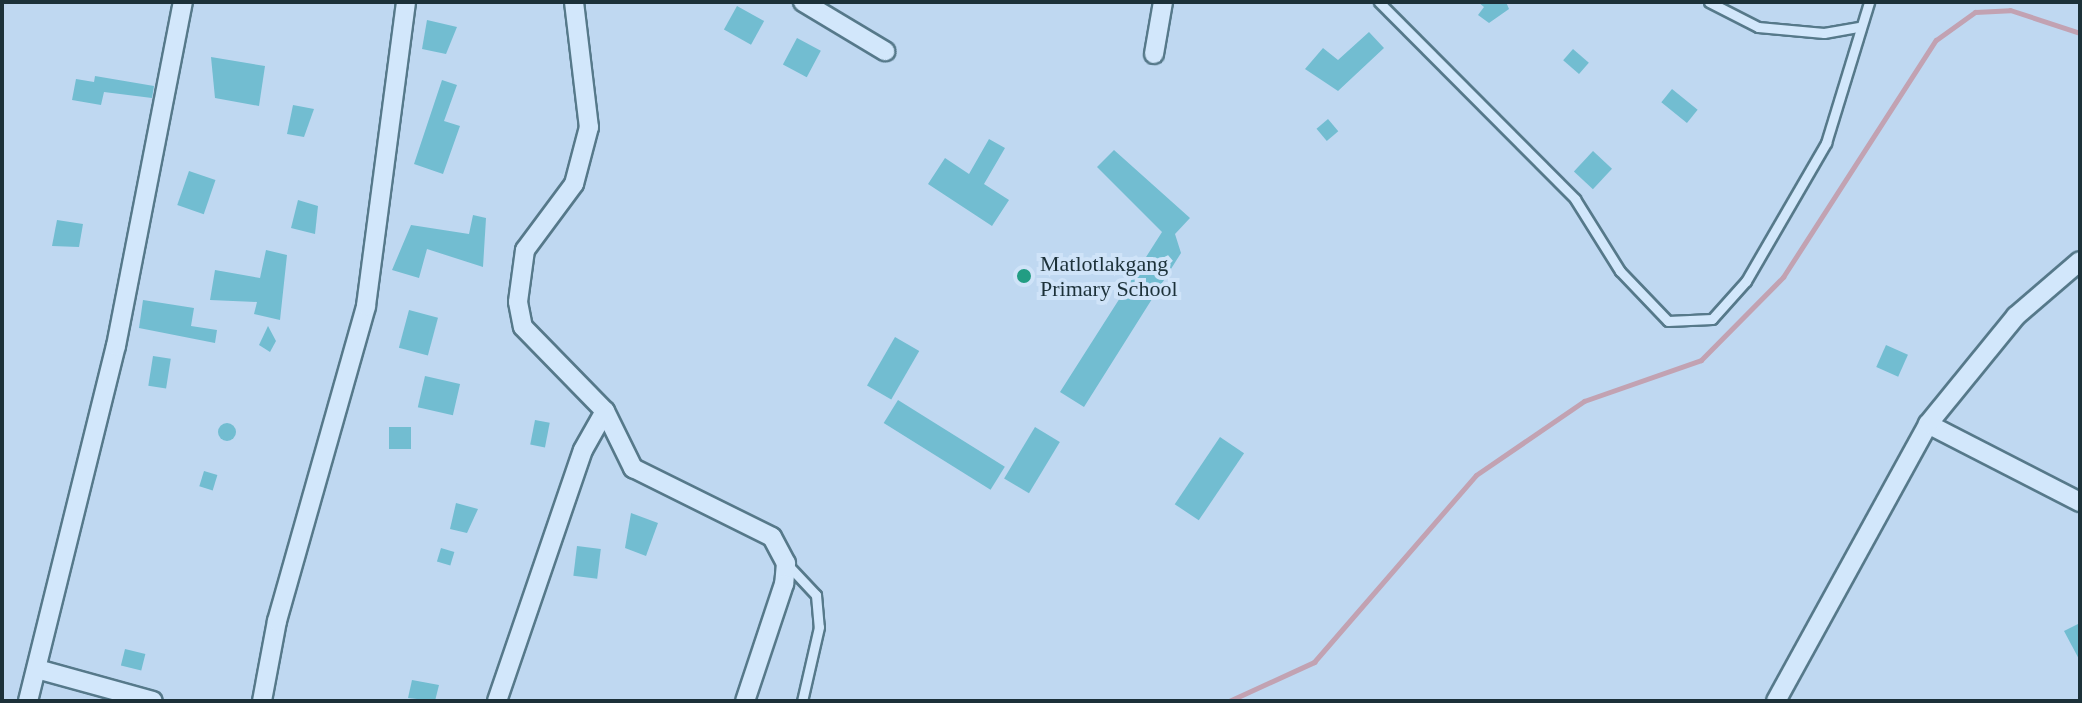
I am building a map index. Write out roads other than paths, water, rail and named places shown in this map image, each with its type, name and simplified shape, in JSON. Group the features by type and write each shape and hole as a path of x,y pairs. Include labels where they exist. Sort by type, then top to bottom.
{"street":[{"path":"28,701 116,346 183,2"},
{"path":"262,701 277,621 366,306 406,2"},
{"path":"574,2 589,127 574,184 525,250 518,302 523,327 605,411 633,468 772,537 786,563 745,701"},
{"path":"803,2 885,51"},
{"path":"1154,54 1159,3"},
{"path":"1776,701 1928,424 2016,316 2080,261"},
{"path":"497,701 583,450 605,411"},
{"path":"1928,424 2080,502"},
{"path":"37,669 153,701"}],"lane":[{"path":"1379,2 1575,199 1620,271 1668,321 1712,319 1746,281 1826,143 1857,27 1869,2"},
{"path":"1709,2 1758,27 1824,33 1857,27"},
{"path":"786,563 816,595 819,627 802,701"}],"waterway":[{"path":"1229,701 1314,662 1476,475 1584,401 1701,360 1783,277 1936,40 1975,12 2010,10 2080,33"}],"place":[{"name":"Matlotlakgang Primary School","path":"1024,276"}]}
